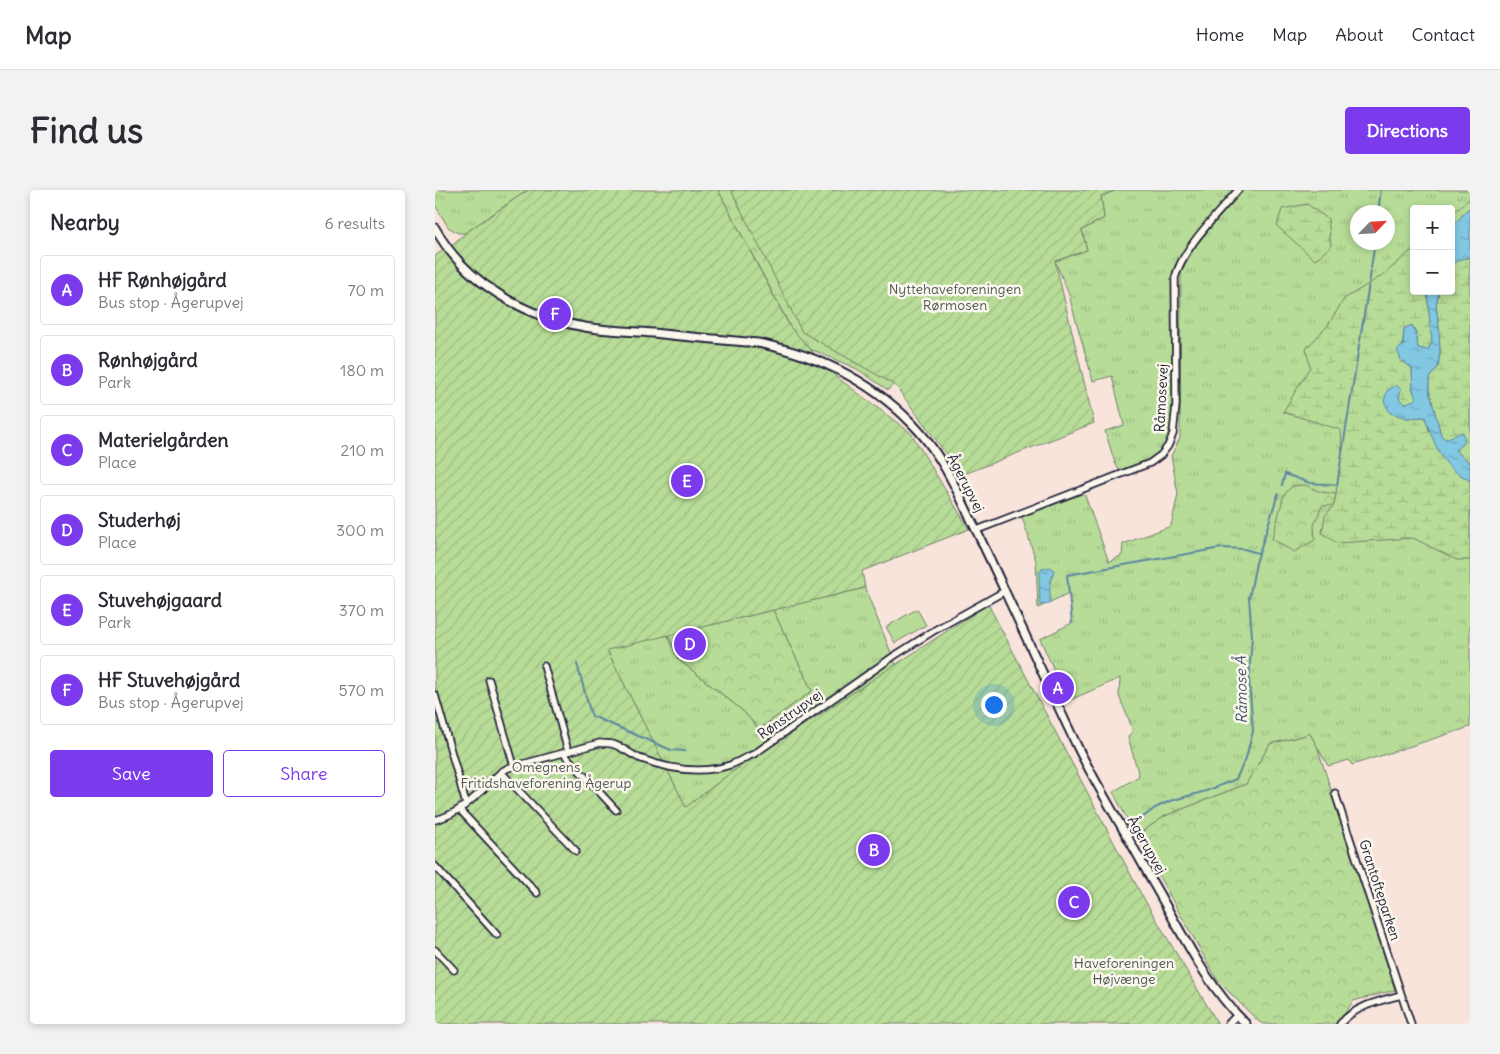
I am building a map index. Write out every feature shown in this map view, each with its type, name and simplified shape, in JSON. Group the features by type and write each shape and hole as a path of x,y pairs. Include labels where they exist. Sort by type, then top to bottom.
{"street":[{"name":"Råmosevej","path":"977,530 1150,463 1165,451 1173,434 1176,405 1175,278 1178,266 1187,250 1238,190"},
{"name":"Ågerupvej","path":"436,230 456,257 477,278 496,293 539,316 585,327 783,348 812,357 861,381 905,417 920,432 937,454 950,476 1085,760 1200,965 1217,990 1246,1024"},
{"name":"Rønstrupvej","path":"435,820 447,817 460,810 501,772 514,766 600,744 612,744 659,766 683,770 713,769 730,765 754,754 935,630 1005,591"},
{"path":"545,666 566,752 616,810"},
{"path":"489,680 514,766"},
{"path":"435,695 467,804"},
{"path":"501,772 576,851"},
{"name":"Grantofteparken","path":"1335,793 1411,1024"},
{"path":"460,810 537,893"},
{"path":"435,866 497,935"},
{"path":"435,950 453,970"},
{"path":"1340,1024 1357,1010 1371,1003 1401,994"},
{"path":"1228,1024 1237,1015"}],"green space":[{"path":"435,190 528,190 465,233 458,233 448,227 435,205"},
{"path":"528,190 718,190 790,327 834,375 911,433 969,529 862,571 865,588 607,650 686,807 729,774 988,604 1140,892 1218,1024 435,1024 435,256"},
{"path":"718,190 737,190 899,378 888,390 857,369 792,342 790,326"},
{"name":"Nyttehaveforeningen Rørmosen","path":"731,190 1117,190 1101,196 1104,218 1082,230 1087,250 1055,261 1094,423 962,475 895,385 802,332"},
{"path":"1117,190 1233,190 1175,265 1173,276 1170,433 1160,453 1147,461 1119,470 1105,431 1124,425 1112,376 1093,381 1068,292 1055,261 1087,250 1082,230 1104,218 1101,196"},
{"path":"1244,190 1470,190 1470,727 1352,765 1349,760 1328,766 1309,732 1307,735 1270,744 1246,784 1165,816 1136,836 1113,792 1139,776 1128,737 1133,730 1119,696 1120,678 1068,701 1040,639 1072,623 1069,593 1038,608 1036,561 1022,517 1084,493 1109,562 1122,555 1123,544 1171,526 1178,494 1171,456 1180,438 1181,275 1191,253"},
{"path":"1470,198 1470,207 1455,224 1455,211"},
{"path":"1307,204 1328,219 1331,246 1315,260 1277,226 1282,209"},
{"path":"1410,251 1410,295 1427,295 1432,342 1428,350 1418,348 1416,334 1412,325 1404,329 1401,360 1412,368 1413,390 1417,399 1405,404 1387,391 1407,418 1425,417 1429,430 1453,469 1470,481 1470,560 1457,560 1413,538 1337,543 1322,533 1325,516 1334,505 1342,452 1341,430 1283,412 1310,367 1306,349 1328,325 1344,299 1383,275"},
{"path":"1470,257 1470,463 1454,450 1441,435 1429,390 1429,378 1438,367 1440,352 1436,304 1438,295 1455,295 1455,262"},
{"path":"1305,485 1321,492 1336,494 1334,505 1322,506 1314,525 1315,540 1294,552 1272,539 1284,495 1292,486"},
{"path":"583,517 801,603 865,588 896,665 729,774 686,808 607,650","holes":["773,610 812,691 759,729 743,711 678,659 668,636"]},
{"path":"917,609 926,625 895,643 886,627"},
{"path":"773,610 812,691 759,729 743,711 678,659 668,635"},
{"path":"1309,732 1317,746 1395,990 1353,1001 1338,1024 1263,1024 1218,981 1136,836 1165,816 1246,784 1270,744 1306,735"}],"water":[{"path":"1470,207 1470,257 1455,262 1455,250 1455,224"},
{"path":"1427,295 1438,295 1436,305 1440,352 1438,367 1429,378 1429,390 1441,435 1445,439 1463,432 1465,442 1455,450 1470,463 1470,481 1453,470 1443,459 1425,417 1407,418 1390,413 1384,401 1387,391 1396,385 1401,389 1399,399 1405,404 1416,399 1413,390 1412,368 1401,360 1397,350 1403,346 1404,329 1412,325 1416,334 1418,348 1428,350 1432,342"},
{"path":"1051,567 1054,571 1050,583 1050,604 1040,605 1039,573 1042,569"}],"waterway":[{"name":"Råmose Å","path":"1379,205 1381,190"},
{"name":"Råmose Å","path":"1371,268 1374,250"},
{"name":"Råmose Å","path":"1282,485 1285,474 1310,483 1337,485 1371,271"},
{"name":"Råmose Å","path":"1138,821 1155,808 1170,801 1206,791 1236,779 1246,758 1253,731 1249,679 1252,636 1249,598 1256,563 1278,494"},
{"path":"1072,623 1067,575 1221,548 1244,549 1258,553"},
{"path":"577,664 592,716 671,750 686,751"}],"place":[{"name":"HF Stuvehøjgård","path":"555,314"},
{"name":"Stuvehøjgaard","path":"687,481"},
{"name":"Studerhøj","path":"690,644"},
{"name":"HF Rønhøjgård","path":"1058,688"},
{"name":"Rønhøjgård","path":"874,850"},
{"name":"Materielgården","path":"1074,902"}],"park label":[{"name":"Omegnens Fritidshaveforening Ågerup","path":"546,776"},
{"name":"Haveforeningen Højvænge","path":"1124,972"}]}
